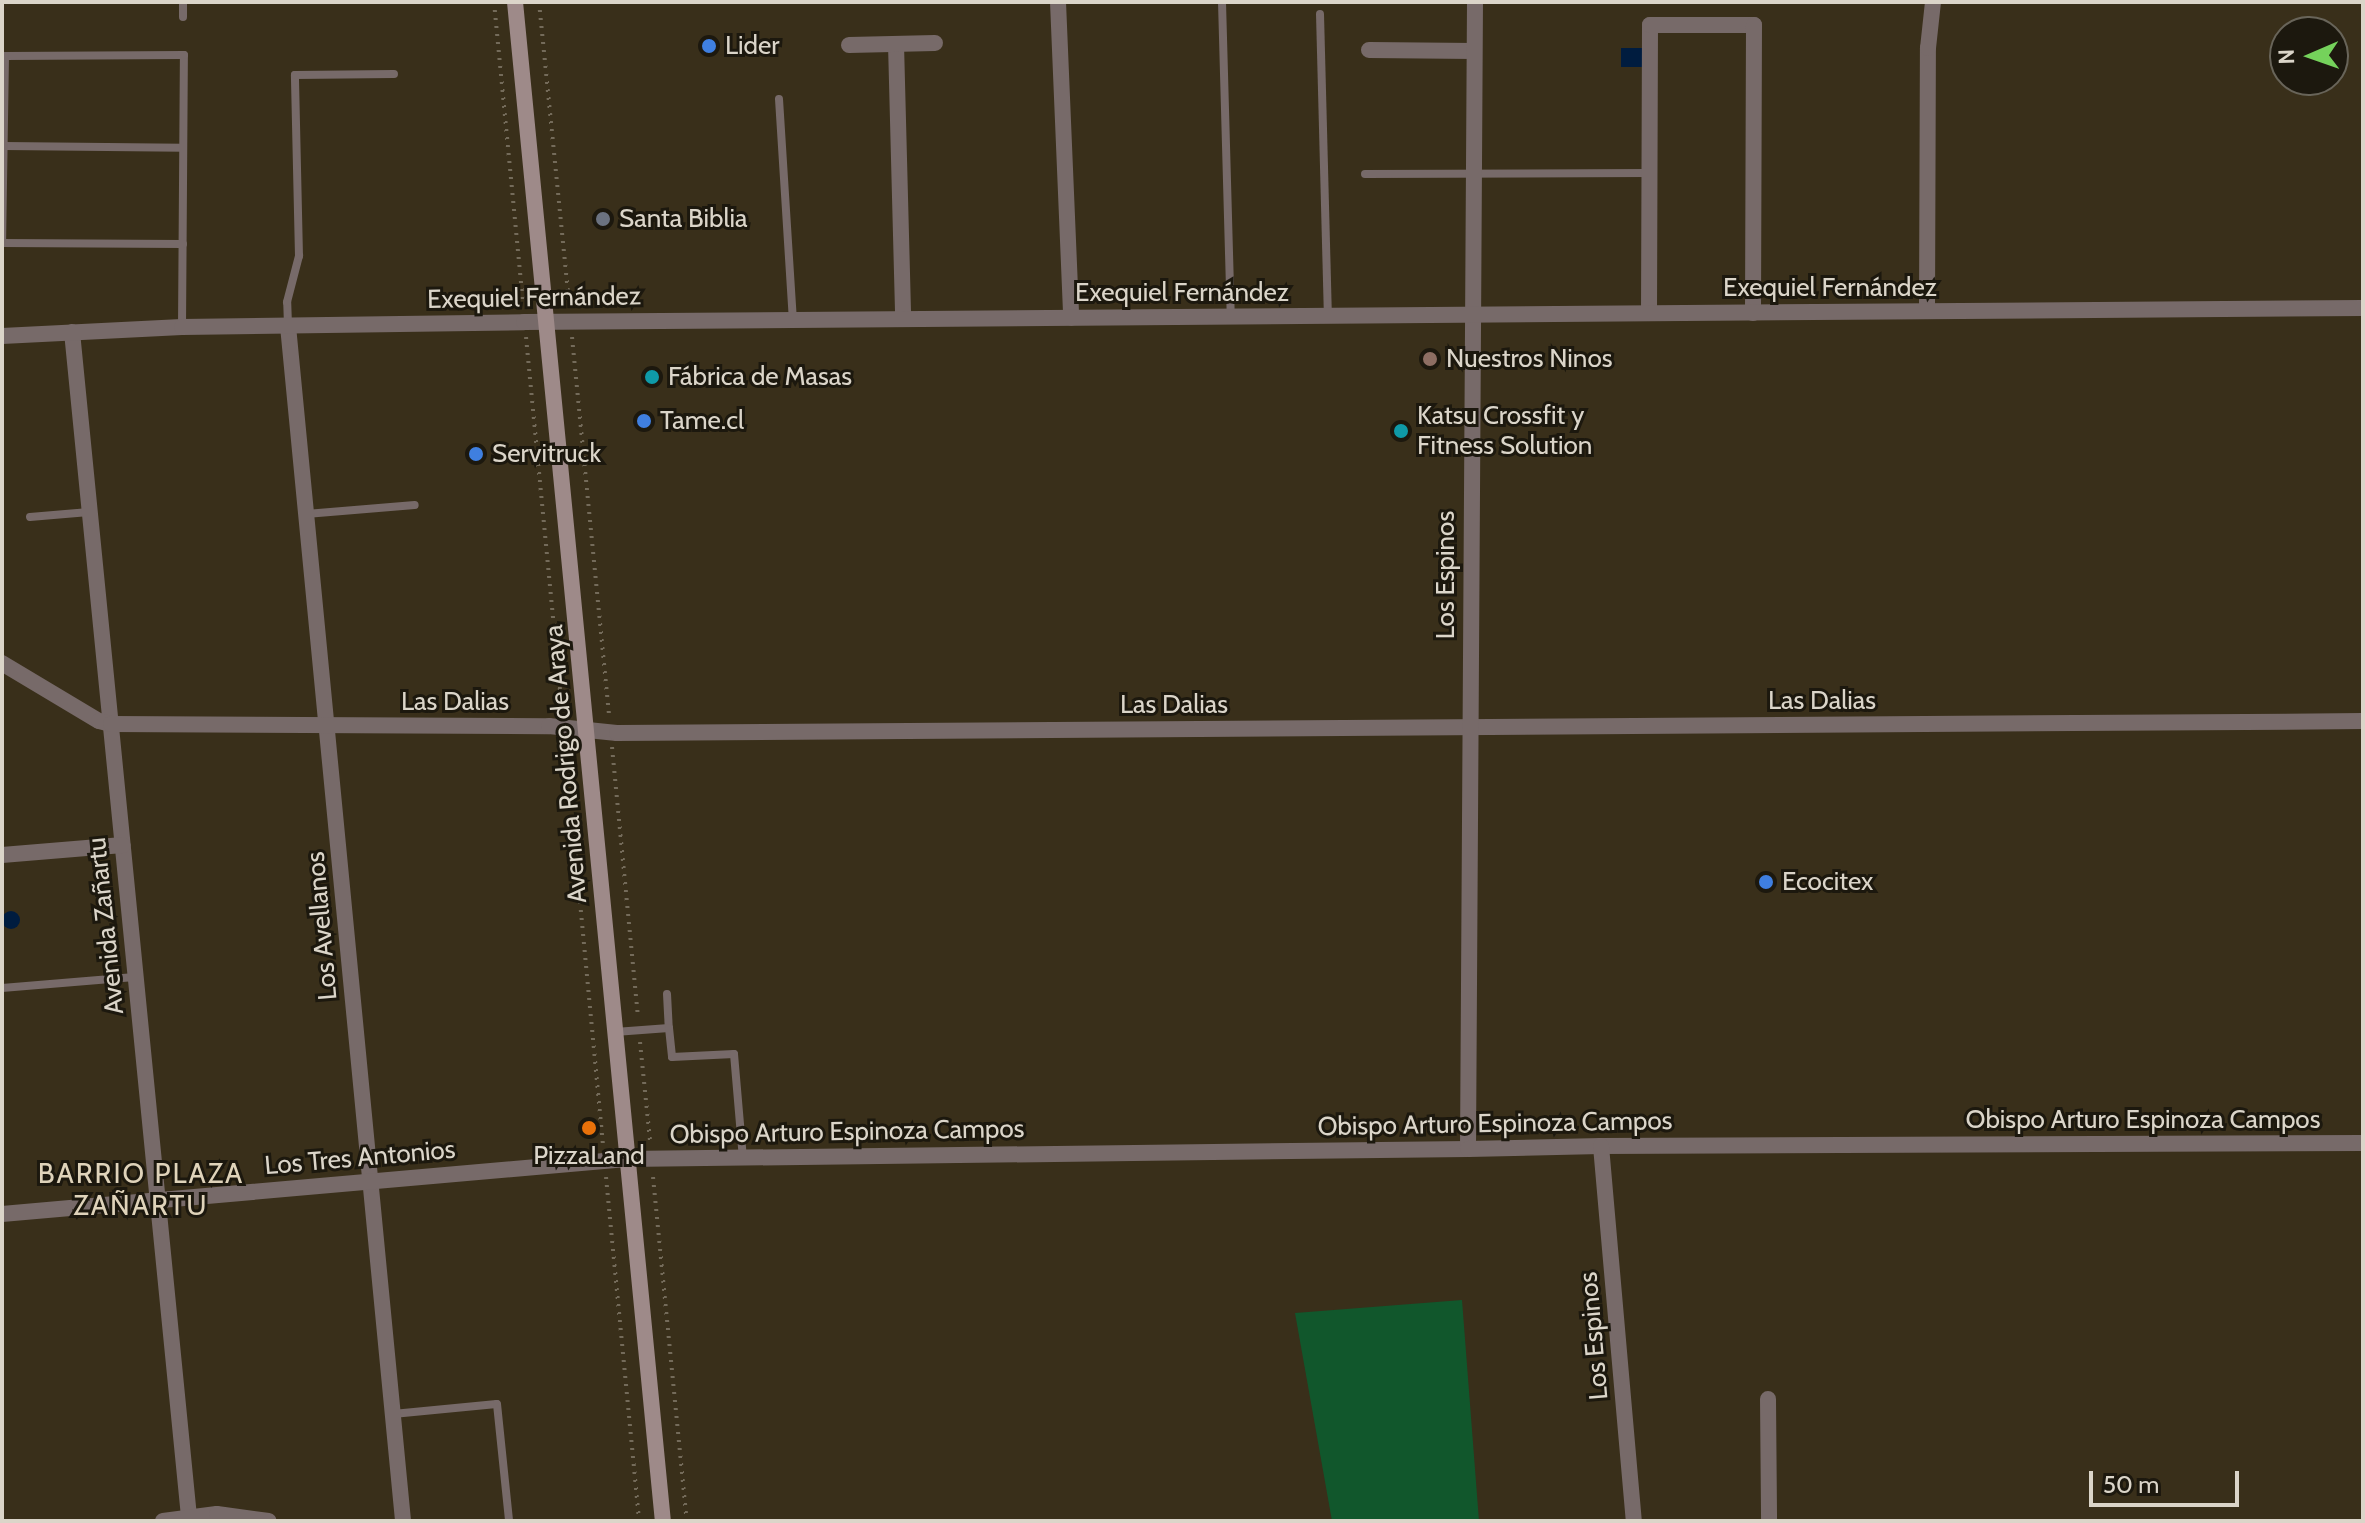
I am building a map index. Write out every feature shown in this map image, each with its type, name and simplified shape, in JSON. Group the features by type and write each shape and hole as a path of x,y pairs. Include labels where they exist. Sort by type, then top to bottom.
{"main road":[{"name":"Avenida Rodrigo de Araya","path":"515,2 663,1521"}],"street":[{"path":"1058,2 1071,318"},
{"name":"Los Espinos","path":"1468,1149 1475,2"},
{"path":"1927,311 1928,48 1933,2"},
{"path":"1649,313 1650,25 1754,25 1753,313"},
{"path":"849,45 935,43"},
{"path":"896,44 903,319"},
{"path":"1369,50 1474,51"},
{"name":"Exequiel Fernández","path":"2,336 182,327 570,321 2363,308"},
{"name":"Los Avellanos","path":"288,326 403,1521"},
{"name":"Avenida Zañartu","path":"72,332 189,1516"},
{"name":"Las Dalias","path":"2,663 99,721 111,724 327,725 610,732 2363,721"},
{"path":"2,855 123,845"},
{"name":"Obispo Arturo Espinoza Campos","path":"627,1159 1601,1146 2363,1143"},
{"name":"Los Espinos","path":"1601,1146 1634,1521"},
{"name":"Los Tres Antonios","path":"2,1214 627,1159"},
{"path":"1768,1399 1769,1521"},
{"path":"163,1521 189,1516 232,1515 269,1521"}],"lane":[{"path":"183,2 183,17"},
{"path":"1222,2 1231,316"},
{"path":"1320,14 1328,316"},
{"path":"182,327 183,244 184,55 5,56 2,243 183,244"},
{"path":"288,326 287,302 299,256 295,75 394,74"},
{"path":"779,99 793,320"},
{"path":"4,146 183,148"},
{"path":"1365,174 1649,173"},
{"path":"306,514 415,505"},
{"path":"30,517 90,511"},
{"path":"2,988 135,977"},
{"path":"667,994 672,1057 734,1054 743,1158"},
{"path":"615,1032 669,1028"},
{"path":"393,1414 497,1404 509,1521"}],"path":[{"path":"494,2 639,1521"},
{"path":"539,2 687,1521"}],"green space":[{"path":"1462,1300 1479,1521 1332,1521 1295,1313"}],"water":[{"path":"1621,48 1644,48 1644,67 1621,67"},
{"path":"11,911 20,920 11,929 2,920"}],"place":[{"name":"Lider","path":"709,46"},
{"name":"Santa Biblia","path":"603,219"},
{"name":"Nuestros Ninos","path":"1430,359"},
{"name":"Fábrica de Masas","path":"652,377"},
{"name":"Tame.cl","path":"644,421"},
{"name":"Katsu Crossfit y Fitness Solution","path":"1401,431"},
{"name":"Servitruck","path":"476,454"},
{"name":"Ecocitex","path":"1766,882"},
{"name":"PizzaLand","path":"589,1128"}],"district":[{"name":"BARRIO PLAZA ZAÑARTU","path":"141,1189"}]}
